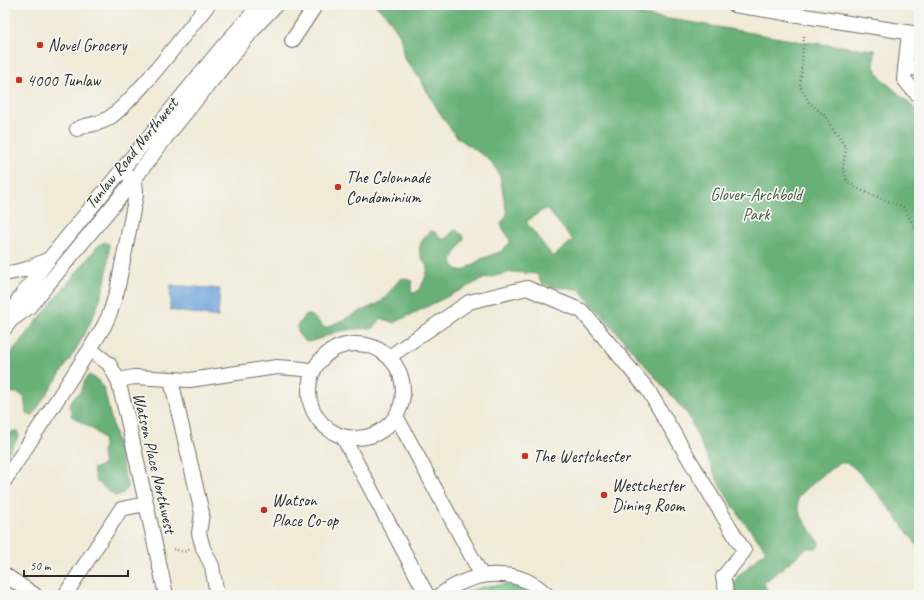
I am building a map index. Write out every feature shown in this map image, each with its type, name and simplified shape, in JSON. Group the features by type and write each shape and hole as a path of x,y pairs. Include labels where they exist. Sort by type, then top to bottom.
{"street":[{"path":"77,129 82,126 100,123 119,110 154,72 208,5"},
{"name":"Tunlaw Road Northwest","path":"7,321 18,300 50,258 228,41 260,5"},
{"name":"Tunlaw Road Northwest","path":"7,321 29,307 134,180 170,132 257,25 276,5"},
{"path":"292,41 313,9 310,5"},
{"path":"734,5 771,8 914,33 905,67 904,79 919,95"},
{"path":"905,67 919,69"},
{"path":"5,480 90,349 104,326 115,300 136,195 134,180 122,170"},
{"path":"5,274 26,269 50,258"},
{"path":"388,357 469,302 527,288 582,311 648,390 744,551 723,577 726,595"},
{"path":"360,344 375,348 388,357 398,370 403,385 402,401 396,416 386,428 373,435 358,438 343,437 329,430 318,420 311,407 309,392 311,377 318,363 330,352 344,345 360,344"},
{"name":"Watson Place Northwest","path":"90,349 109,364 118,380 166,595"},
{"path":"118,380 134,377 190,380 277,367 304,369 314,372"},
{"path":"171,380 202,513 200,533 202,545 212,566 218,595"},
{"path":"396,416 482,576"},
{"path":"343,437 427,595"},
{"path":"65,595 121,509 146,504"},
{"path":"5,575 35,595"},
{"path":"440,595 450,588 468,580 482,576 506,575 523,578 538,586 547,595"}],"path":[{"path":"804,36 800,87 809,102 825,116 846,148 843,168 847,181 860,190 903,207 919,237"}],"green space":[{"name":"Glover-Archbold Park","path":"375,5 579,5 803,42 875,50 874,67 881,78 919,112 919,548 863,476 854,467 847,463 841,463 825,473 799,496 798,508 804,520 819,542 819,546 817,548 807,548 764,583 771,595 735,595 734,584 737,577 766,550 741,518 720,486 688,415 579,289 552,287 541,283 537,274 512,272 483,279 394,323 381,318 374,328 336,332 306,342 299,335 297,326 305,315 311,315 325,328 381,302 400,279 405,278 412,281 411,292 414,293 417,291 424,282 428,267 422,259 419,249 423,239 431,231 435,232 442,239 446,239 453,231 456,230 463,235 464,239 452,259 454,267 460,271 465,270 481,259 500,252 510,243 509,238 501,224 507,215 500,177 496,168 487,158 458,138 452,131 420,79 404,58 400,35 387,16","holes":["544,209 547,209 573,240 553,257 526,222"]},
{"path":"104,242 109,244 108,268 103,291 94,313 72,356 32,416 26,413 24,397 18,393 5,392 5,360 98,246"},
{"path":"89,375 99,381 104,389 128,488 121,495 115,496 96,481 93,469 103,465 103,439 91,428 71,416 72,411 69,407 73,398 80,392 86,378"},
{"path":"14,431 17,431 19,436 5,459 5,437"},
{"path":"505,585 519,588 532,595 460,595 482,587"}],"water":[{"path":"171,285 220,289 218,317 170,310"}],"place":[{"name":"Novel Grocery","path":"40,45"},
{"name":"4000 Tunlaw","path":"19,80"},
{"name":"The Colonnade Condominium","path":"338,187"},
{"name":"The Westchester","path":"525,456"},
{"name":"Westchester Dining Room","path":"604,495"},
{"name":"Watson Place Co-op","path":"264,510"}]}
